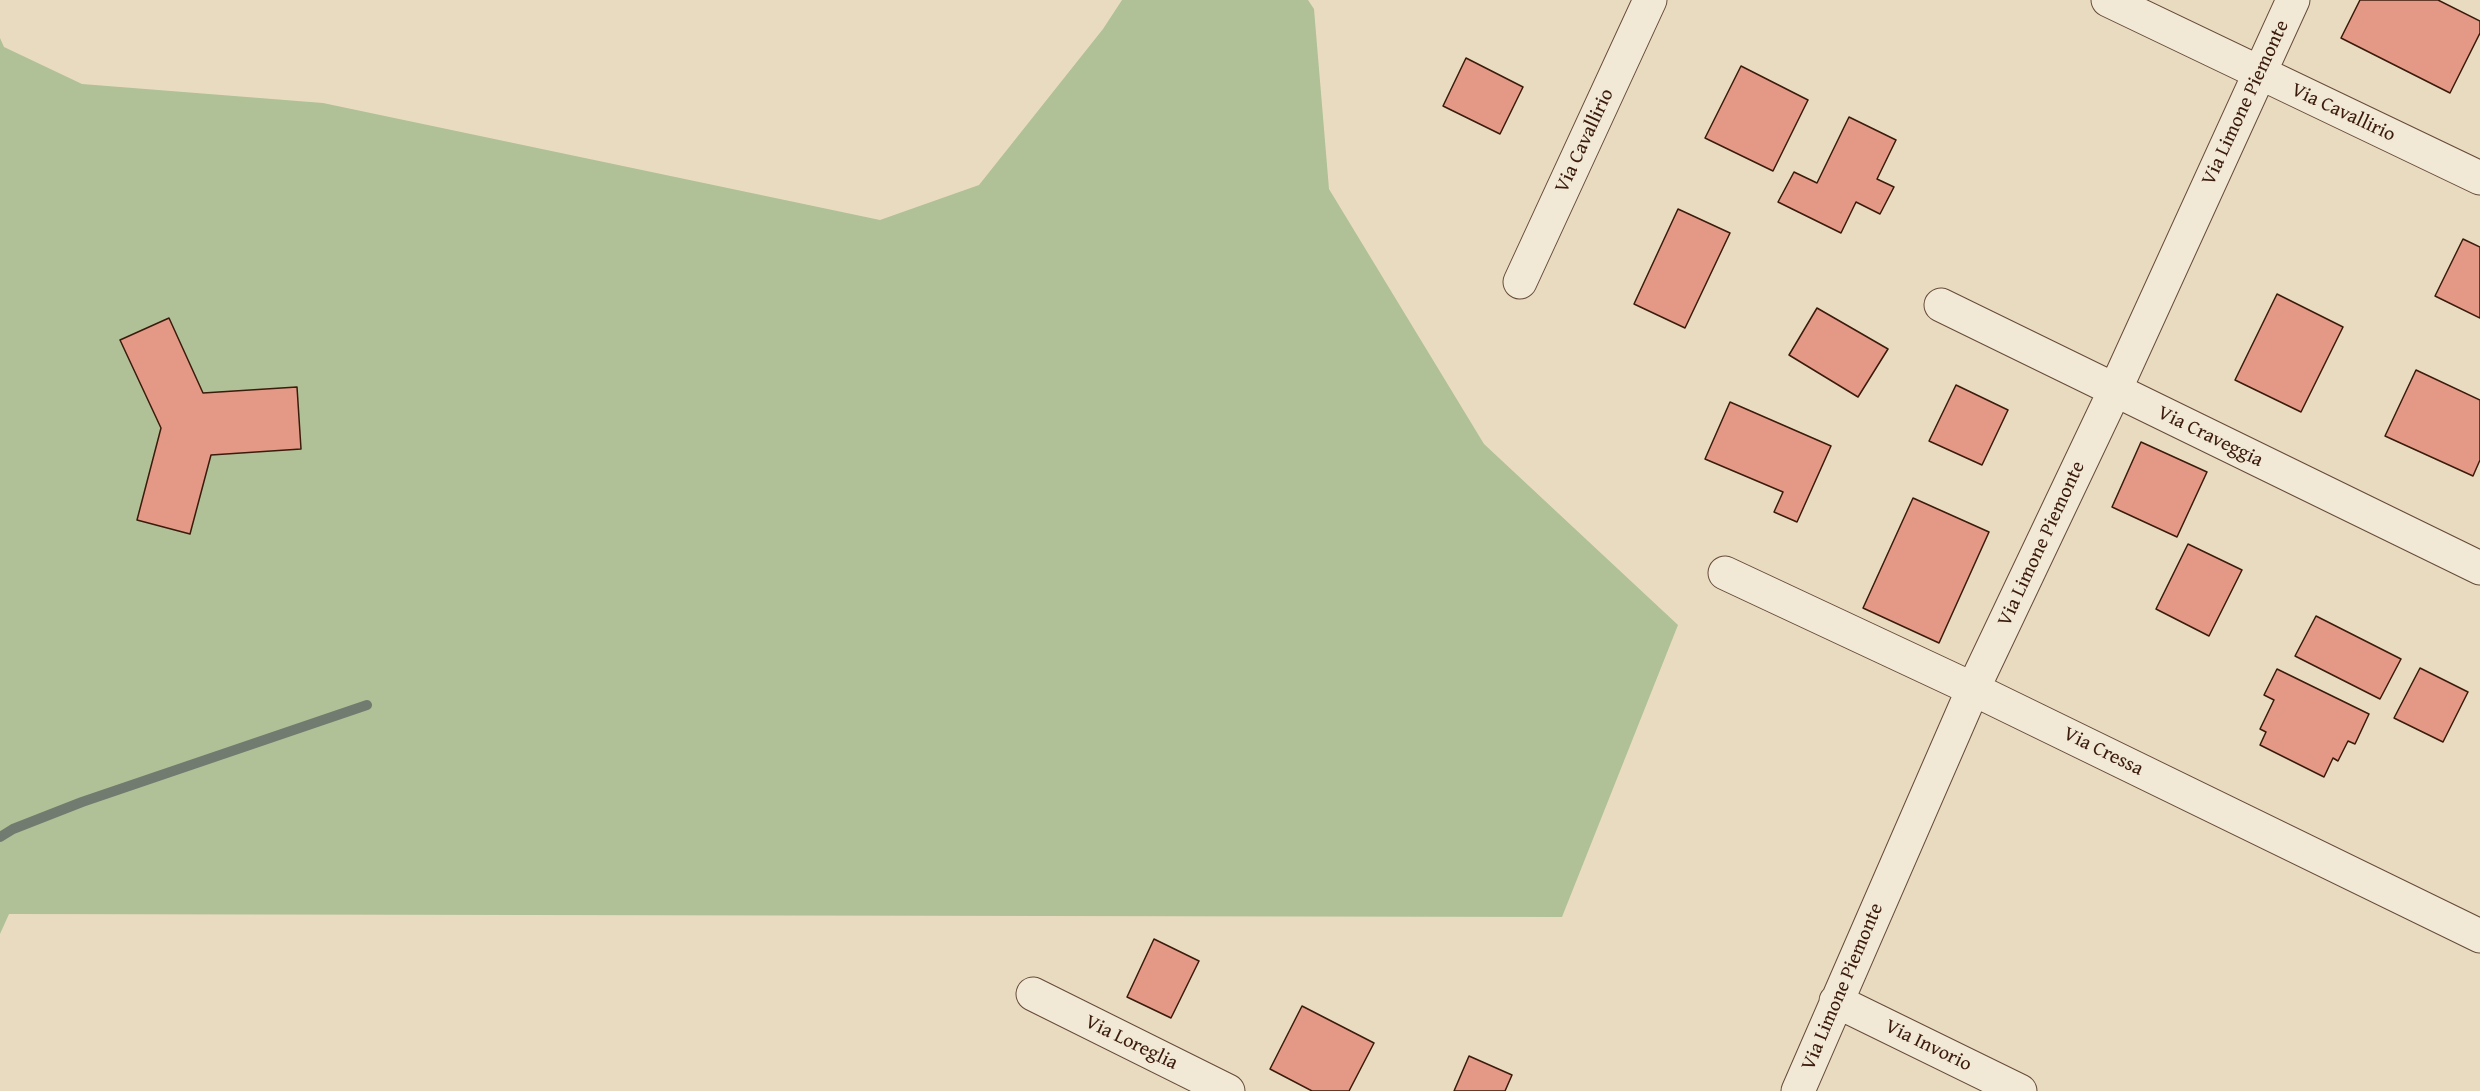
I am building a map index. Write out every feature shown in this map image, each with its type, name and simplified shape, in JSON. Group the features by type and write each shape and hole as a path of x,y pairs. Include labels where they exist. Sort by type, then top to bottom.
{"street":[{"name":"Via Cavallirio","path":"1520,282 1650,0"},
{"name":"Via Cavallirio","path":"2108,0 2480,178"},
{"name":"Via Limone Piemonte","path":"1798,1091 1973,689 2115,390 2293,0"},
{"name":"Via Craveggia","path":"1941,305 2480,568"},
{"name":"Via Cressa","path":"1725,573 1973,689 2480,936"},
{"name":"Via Loreglia","path":"1033,994 1228,1091"},
{"name":"Via Invorio","path":"1836,1001 2020,1091"}],"green space":[{"path":"1122,0 1308,0 1314,9 1329,189 1484,444 1678,625 1562,917 9,914 0,934 0,38 4,47 82,84 323,103 880,220 979,185 1103,29"}],"building":[{"path":"2360,0 2438,0 2480,21 2480,33 2450,93 2341,38"},
{"path":"1466,58 1523,87 1500,134 1443,106"},
{"path":"1741,66 1808,100 1773,171 1705,138"},
{"path":"1849,117 1896,140 1877,179 1894,187 1880,214 1856,202 1841,233 1778,202 1794,172 1817,183"},
{"path":"1678,209 1730,233 1685,328 1634,304"},
{"path":"2463,239 2480,247 2480,318 2435,296"},
{"path":"2277,294 2343,327 2301,412 2235,380"},
{"path":"1817,308 1888,349 1858,397 1789,355"},
{"path":"169,318 203,393 297,387 301,449 211,455 190,534 137,520 161,428 120,340"},
{"path":"2416,370 2480,400 2480,460 2473,476 2385,436"},
{"path":"1956,385 2008,410 1982,465 1929,441"},
{"path":"1730,402 1831,446 1797,522 1774,512 1783,492 1705,459"},
{"path":"2141,442 2207,472 2177,537 2112,507"},
{"path":"1913,498 1989,532 1939,643 1863,608"},
{"path":"2188,544 2242,570 2209,636 2156,609"},
{"path":"2316,616 2401,659 2380,699 2295,656"},
{"path":"2420,668 2468,692 2443,742 2394,718"},
{"path":"2277,669 2369,714 2355,744 2348,741 2338,761 2333,758 2324,777 2260,745 2266,732 2260,729 2274,700 2264,695"},
{"path":"1154,939 1199,961 1171,1018 1127,997"},
{"path":"1302,1006 1374,1043 1349,1091 1312,1091 1270,1069"},
{"path":"1469,1056 1512,1075 1505,1091 1454,1091"}],"waterway":[{"path":"0,837 13,829 82,802 367,705"}]}
